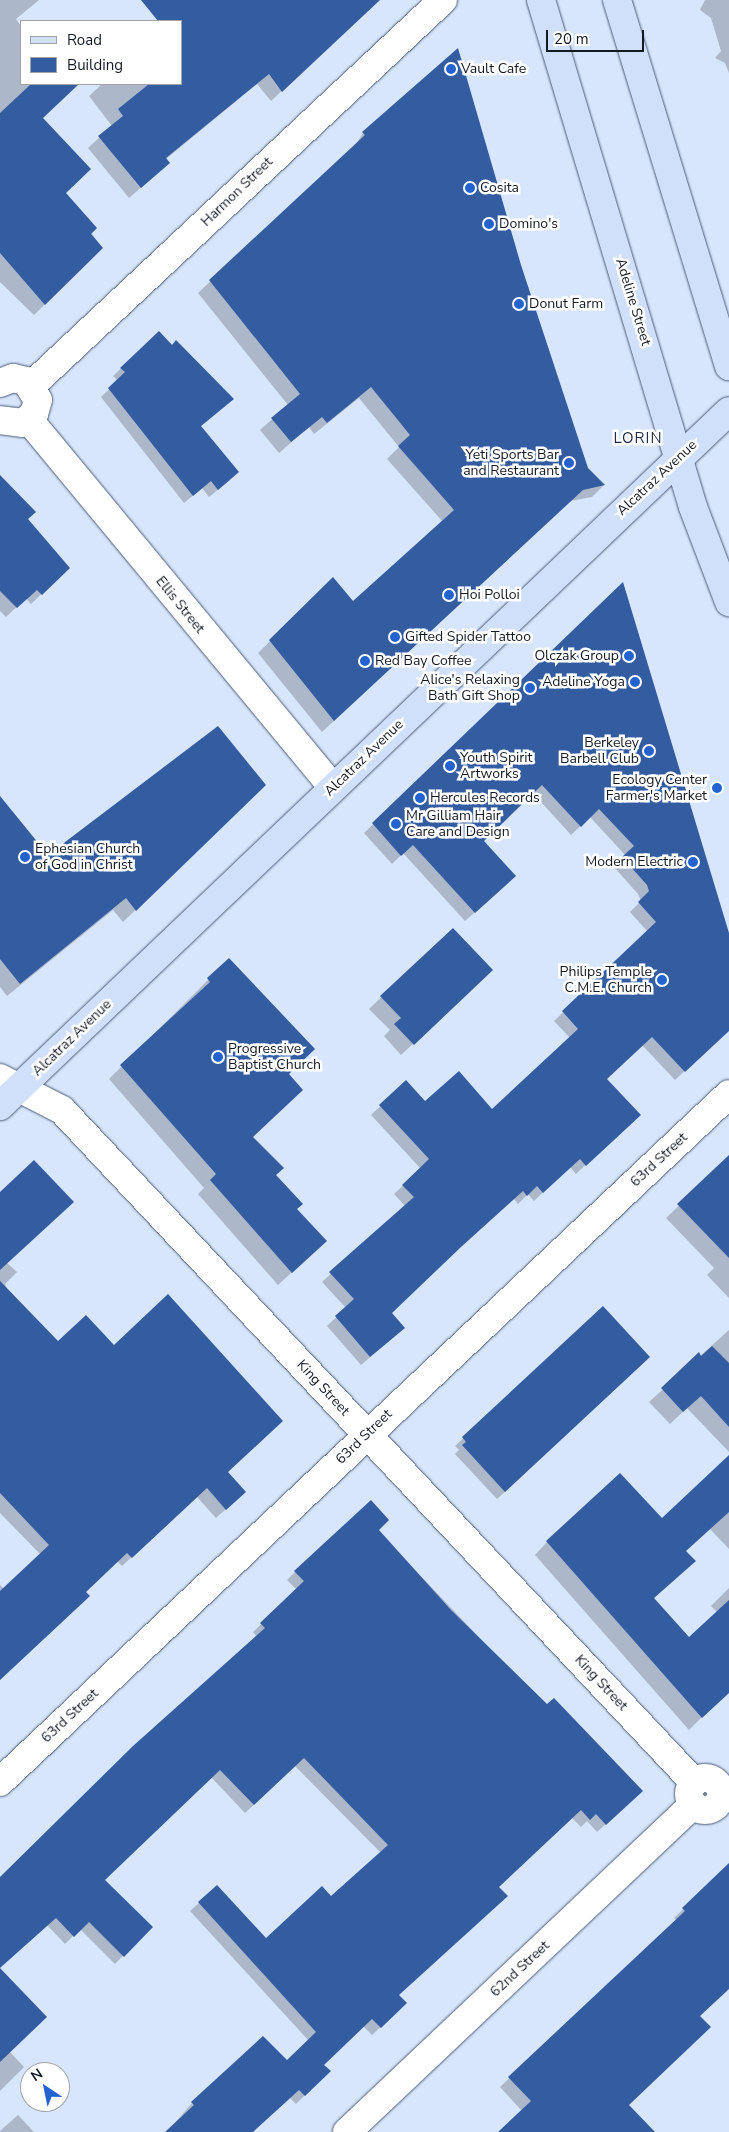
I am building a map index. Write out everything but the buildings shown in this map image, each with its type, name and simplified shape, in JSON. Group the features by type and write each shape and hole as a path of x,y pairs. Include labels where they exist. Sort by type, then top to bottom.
{"street":[{"name":"Harmon Street","path":"32,385 443,0"},
{"name":"Adeline Street","path":"541,0 680,457 701,533 729,602"},
{"path":"617,0 729,366"},
{"path":"0,383 20,378 32,385 38,400 29,420 16,425 0,420"},
{"name":"Alcatraz Avenue","path":"0,1106 10,1082 333,788 729,411"},
{"name":"Ellis Street","path":"29,420 333,788"},
{"name":"King Street","path":"10,1082 62,1110 367,1434 713,1794"},
{"name":"63rd Street","path":"0,1782 729,1094"},
{"name":"62nd Street","path":"346,2132 713,1794"}],"place":[{"name":"Vault Cafe","path":"451,69"},
{"name":"Cosita","path":"470,188"},
{"name":"Domino's","path":"489,224"},
{"name":"Donut Farm","path":"519,304"},
{"name":"Yeti Sports Bar and Restaurant","path":"569,463"},
{"name":"Hoi Polloi","path":"449,595"},
{"name":"Gifted Spider Tattoo","path":"395,637"},
{"name":"Olczak Group","path":"629,656"},
{"name":"Red Bay Coffee","path":"365,661"},
{"name":"Adeline Yoga","path":"635,682"},
{"name":"Alice's Relaxing Bath Gift Shop","path":"530,688"},
{"name":"Berkeley Barbell Club","path":"649,751"},
{"name":"Youth Spirit Artworks","path":"450,766"},
{"name":"Ecology Center Farmer's Market","path":"717,788"},
{"name":"Hercules Records","path":"420,798"},
{"name":"Mr Gilliam Hair Care and Design","path":"396,824"},
{"name":"Ephesian Church of God in Christ","path":"25,857"},
{"name":"Modern Electric","path":"693,862"},
{"name":"Philips Temple C.M.E. Church","path":"662,980"},
{"name":"Progressive Baptist Church","path":"218,1057"}],"district":[{"name":"LORIN","path":"638,439"}]}
